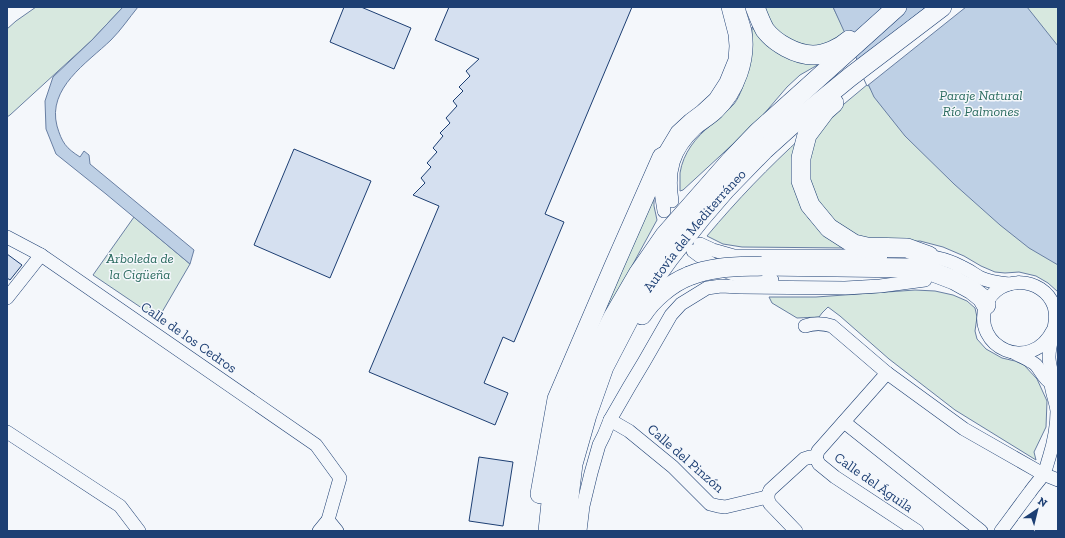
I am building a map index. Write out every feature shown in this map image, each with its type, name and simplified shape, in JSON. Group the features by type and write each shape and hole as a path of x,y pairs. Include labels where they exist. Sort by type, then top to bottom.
{"highway":[{"path":"755,7 765,30 778,43 795,52 832,58 843,46 888,7"},
{"name":"Autovía del Mediterráneo","path":"548,531 552,493 574,406 590,363 613,317 638,274 665,235 731,160 763,127 832,58 898,7"},
{"name":"Autovía del Mediterráneo","path":"565,531 573,464 587,415 604,367 630,317 647,289 670,257 726,189 764,150 795,122 850,77 942,7"},
{"path":"850,77 844,94 825,111 807,135 801,158 801,181 810,205 830,228 854,244 867,247 907,248 929,256"},
{"path":"536,531 540,487 557,399 662,157"},
{"path":"604,367 618,358 631,332 645,310 658,296 672,285 689,276 700,271 713,268 762,266 925,269 954,280 972,290 982,298 985,309"}],"street":[{"path":"664,211 659,179 662,157 677,132 715,99 732,70 735,60 736,46 735,34 728,7"},
{"path":"672,201 670,171 680,146 696,128 709,119 726,103 739,81 743,69 746,45 745,31 738,7"},
{"name":"Calle de los Cedros","path":"7,237 41,255 316,445 340,478 328,520"},
{"path":"985,309 969,295 954,288 925,280 773,281 737,275 723,270 702,258 697,247 734,256 929,256 961,266 986,280 1008,284"},
{"path":"7,298 41,255"},
{"path":"580,531 591,473 599,445 610,420 671,315 681,304 707,288 722,286 845,288 880,286 925,280"},
{"path":"1002,531 1043,474 1055,438 1057,408 1051,383 1052,378 1049,351 1055,322 1054,306 1045,293 1032,284 1016,282 1001,287 990,298 985,309 984,321 989,336 1000,348 1030,360 1046,381 1051,383"},
{"path":"805,326 809,324 824,323 832,326 887,373 964,429 1043,474 1058,480"},
{"path":"1015,353 1031,352 1045,344 1053,330"},
{"path":"796,531 770,504 768,493 804,459 810,457 816,458 818,451 887,373"},
{"name":"Calle del Pinzón","path":"610,420 629,431 674,467 710,504 725,507 768,497"},
{"path":"844,422 981,531"},
{"path":"7,432 120,506 139,531"},
{"name":"Calle del Águila","path":"816,458 819,464 835,477 917,531"},
{"path":"319,531 328,520 337,531"}],"green space":[{"path":"36,7 123,7 92,40 7,117 7,29"},
{"path":"763,7 833,7 846,33 827,47 800,48 773,30"},
{"path":"978,7 1058,7 1058,292 1048,283 1036,276 1019,272 995,272 943,247 920,241 882,243 859,238 840,229 814,200 806,169 815,134 838,109 868,84 871,90"},
{"path":"752,27 766,44 821,63 800,75 787,87 757,122 683,190 680,191 680,173 687,152 695,140 731,107 739,97 748,67"},
{"path":"803,136 801,203 809,219 826,236 846,248 742,247 723,244 707,236 754,184"},
{"path":"654,192 654,206 657,220 597,330"},
{"name":"Arboleda de la Cigüeña","path":"134,217 190,264 158,319 93,275"},
{"path":"915,290 935,291 953,295 967,301 975,308 977,317 975,331 977,339 986,349 1002,358 1024,365 1037,379 1047,401 1046,427 1034,452 1036,460 955,410 889,359 828,307 819,317 797,318 772,303 769,297 816,297"}],"water":[{"path":"123,7 138,7 115,36 71,77 63,88 55,112 57,126 63,141 71,151 80,157 84,151 89,155 90,164 194,250 190,264 56,154 46,129 45,101 53,77 92,40"},
{"name":"Paraje Natural Río Palmones","path":"833,7 1027,7 1058,46 1058,265 1029,248 1000,225 954,184 905,136 874,97"}],"pier":[{"path":"926,7 966,7 867,86 856,62"}],"building":[{"path":"344,7 361,7 411,28 394,69 330,42"},
{"path":"449,7 632,7 545,214 564,222 514,342 503,337 484,383 508,393 495,425 369,372 439,206 413,195 425,183 421,178 431,167 427,163 437,152 433,148 443,136 440,133 450,123 446,118 457,106 453,101 463,91 459,87 470,76 466,71 479,59 435,40"},
{"path":"294,149 371,181 330,278 254,245"},
{"path":"7,254 22,265 10,280 7,278"},
{"path":"479,457 513,462 503,526 469,521"}]}
